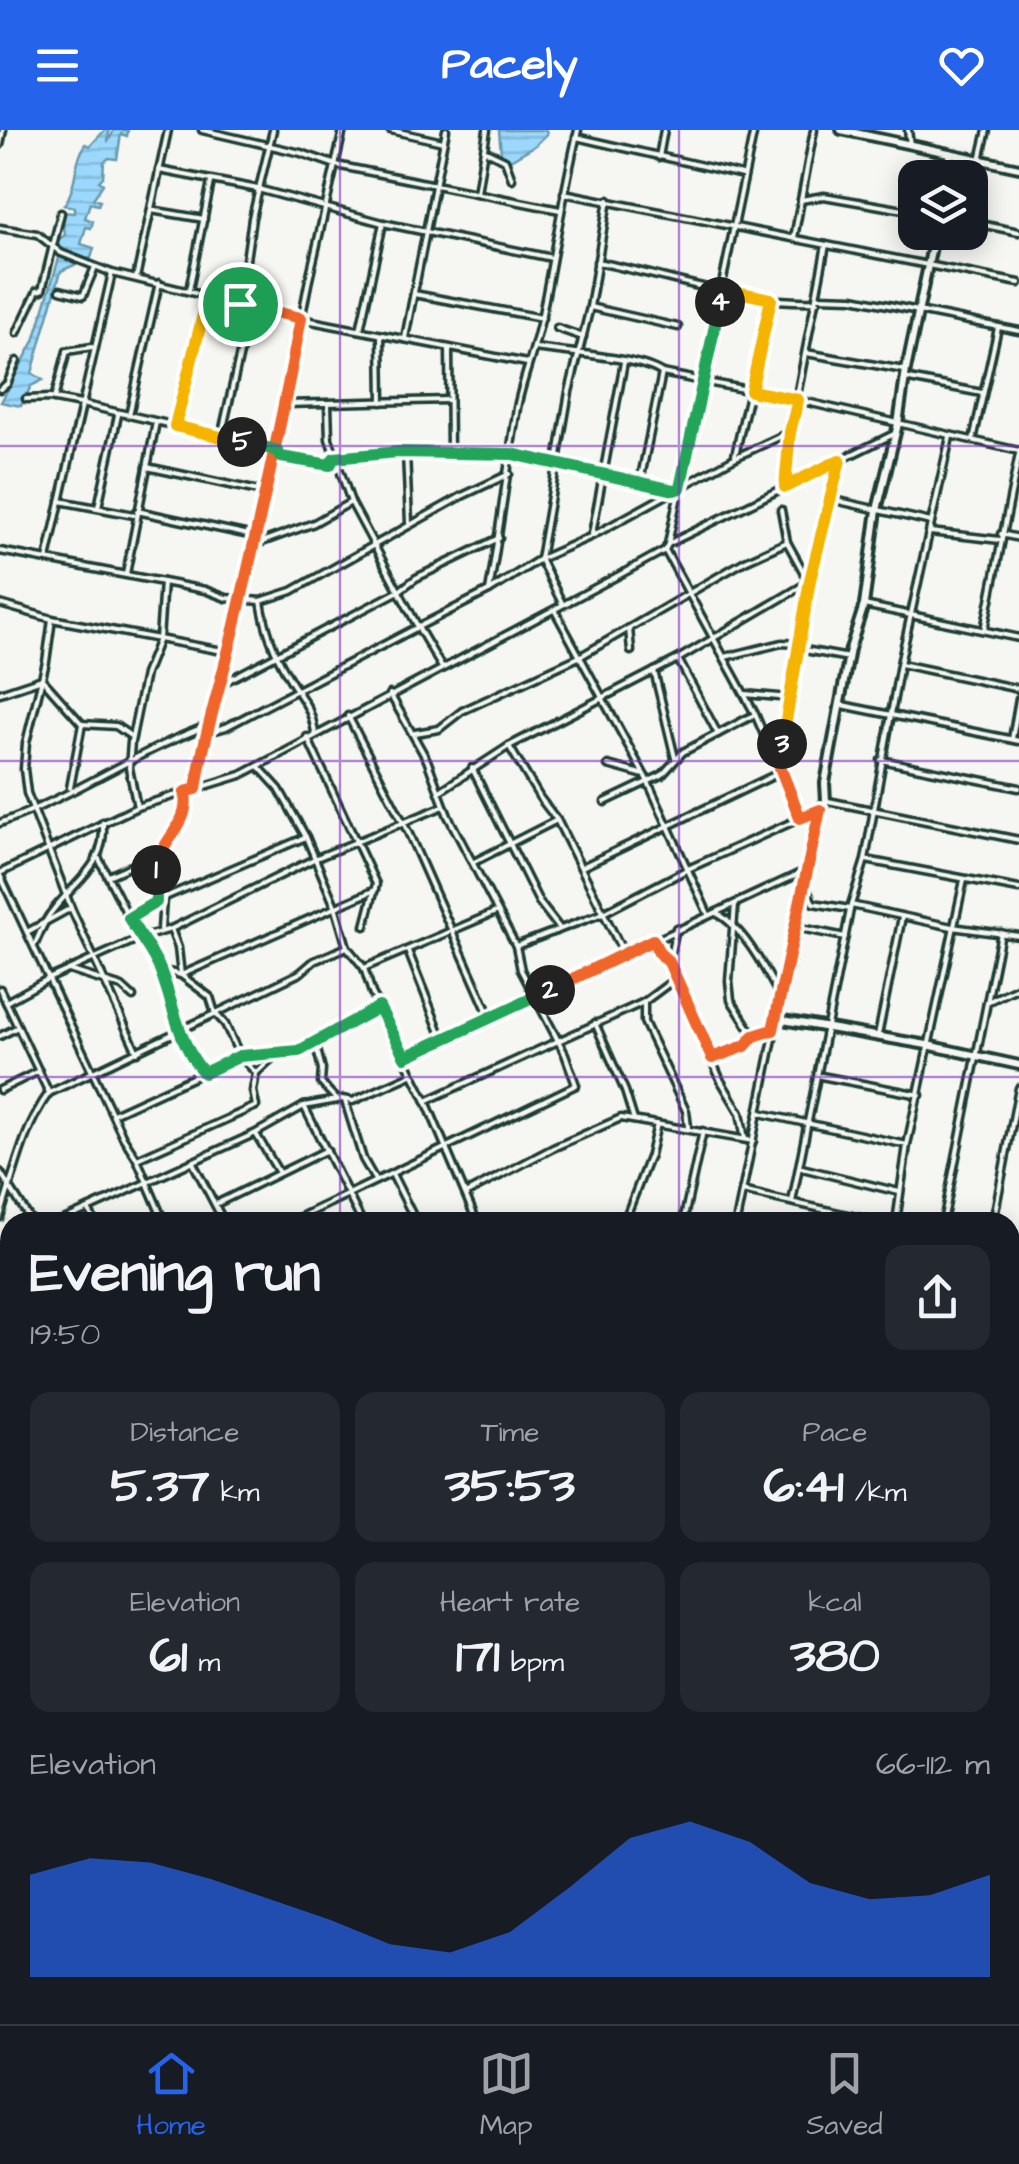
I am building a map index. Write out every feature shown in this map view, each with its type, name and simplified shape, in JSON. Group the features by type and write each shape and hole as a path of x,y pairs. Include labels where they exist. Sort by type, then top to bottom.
{"street":[{"path":"0,144 3,130"},
{"path":"136,278 168,130"},
{"path":"202,130 224,132 336,165 560,210"},
{"path":"240,304 258,190 273,130"},
{"path":"196,789 276,450 343,130"},
{"path":"390,130 443,142"},
{"path":"405,338 446,130"},
{"path":"477,193 488,130"},
{"path":"489,590 527,364 542,318 578,130"},
{"path":"659,157 664,130"},
{"path":"754,130 666,547 756,714 800,818"},
{"path":"794,239 814,130"},
{"path":"840,130 980,160 986,130"},
{"path":"908,130 910,145"},
{"path":"576,137 742,175"},
{"path":"484,150 505,160 512,179"},
{"path":"949,160 950,154"},
{"path":"988,162 1019,168"},
{"path":"160,170 258,190 382,224 552,258"},
{"path":"189,290 212,180"},
{"path":"564,193 1019,282"},
{"path":"801,200 824,196 898,209"},
{"path":"562,603 540,559 608,200"},
{"path":"150,210 204,220"},
{"path":"17,332 37,291 42,290 61,214"},
{"path":"360,330 382,224"},
{"path":"988,226 1019,232"},
{"path":"0,228 37,234 72,258 112,273 301,318 527,364"},
{"path":"785,487 790,432 826,245"},
{"path":"738,1212 804,884 803,872 826,801 848,658 864,605 877,510 932,250"},
{"path":"597,262 771,299 852,298 1019,331"},
{"path":"60,290 83,296 95,267"},
{"path":"47,560 112,273"},
{"path":"129,417 159,283"},
{"path":"414,294 542,318"},
{"path":"175,426 208,295"},
{"path":"734,458 771,299"},
{"path":"221,437 251,306"},
{"path":"590,308 678,327"},
{"path":"557,328 583,337"},
{"path":"972,442 998,328"},
{"path":"381,334 382,402"},
{"path":"54,399 66,351 92,347"},
{"path":"449,348 450,452"},
{"path":"535,348 654,368 662,374 798,400 897,428 1019,453 984,630"},
{"path":"806,353 982,393"},
{"path":"0,388 7,384 17,361"},
{"path":"592,536 624,362"},
{"path":"640,482 662,374"},
{"path":"26,399 81,404 276,450 281,457 330,465 334,458"},
{"path":"285,404 448,400"},
{"path":"328,404 329,440 351,502 441,667"},
{"path":"98,507 118,415"},
{"path":"126,574 156,422"},
{"path":"160,1212 138,1159 0,874 137,807 258,766 897,428"},
{"path":"0,823 32,812 130,759 209,728 226,726 790,432"},
{"path":"792,1202 851,907 865,860 900,664 950,437"},
{"path":"334,458 406,452 512,454 677,489"},
{"path":"406,452 410,525"},
{"path":"778,762 809,582 840,460"},
{"path":"147,466 264,492"},
{"path":"0,550 261,601 292,591 509,474"},
{"path":"830,499 931,522"},
{"path":"60,501 254,536"},
{"path":"252,546 314,524 351,502"},
{"path":"781,510 786,542 809,582"},
{"path":"930,532 1019,538"},
{"path":"221,684 416,578 499,538"},
{"path":"413,734 439,729 462,711 581,656 745,561 786,542"},
{"path":"137,807 130,783 132,736 145,674 159,639 163,582"},
{"path":"440,792 509,746 678,659 809,582"},
{"path":"261,601 266,629 296,690 308,704 315,733"},
{"path":"864,605 1019,638"},
{"path":"0,606 228,652"},
{"path":"554,610 648,782 711,913 728,919 756,951 781,998"},
{"path":"52,619 26,744 24,770 32,812 137,1052"},
{"path":"629,628 630,651"},
{"path":"725,657 782,643 848,658"},
{"path":"678,659 718,735"},
{"path":"900,664 1019,688"},
{"path":"654,671 675,760"},
{"path":"42,679 82,724 116,726 132,736"},
{"path":"0,692 42,679"},
{"path":"311,1212 576,1085 522,970 516,946 390,694"},
{"path":"745,694 790,698"},
{"path":"1012,739 1019,699"},
{"path":"840,705 1019,740"},
{"path":"605,802 672,767 682,752 756,714"},
{"path":"348,716 452,930 490,1018"},
{"path":"70,790 82,724"},
{"path":"307,737 376,884 365,926"},
{"path":"509,746 557,820 625,956"},
{"path":"881,760 1019,788"},
{"path":"608,765 644,775"},
{"path":"258,766 279,790 306,837 347,947 364,968 473,1212"},
{"path":"472,768 539,902 560,929"},
{"path":"582,867 781,772"},
{"path":"108,876 159,854 181,825 187,804 185,792"},
{"path":"826,801 1019,840"},
{"path":"6,1002 68,970 444,806"},
{"path":"516,946 602,913 688,869 820,810"},
{"path":"474,862 557,820"},
{"path":"34,946 46,921 99,859 103,822"},
{"path":"129,918 163,898 306,837"},
{"path":"156,902 159,854"},
{"path":"99,859 161,970 179,1029 192,1059 204,1073"},
{"path":"865,860 1019,889"},
{"path":"405,1057 803,872"},
{"path":"897,1212 907,1144 964,880"},
{"path":"804,884 813,902 1019,936"},
{"path":"180,975 375,890"},
{"path":"161,930 163,898"},
{"path":"736,904 731,1000 754,1036"},
{"path":"27,932 71,908"},
{"path":"364,968 496,912"},
{"path":"878,1037 902,917"},
{"path":"794,926 845,937"},
{"path":"171,928 178,948 180,975"},
{"path":"669,962 676,928"},
{"path":"945,1212 1000,933"},
{"path":"653,940 669,962 720,1081 740,1113 745,1138"},
{"path":"2,1212 40,1103 50,1093 347,947"},
{"path":"407,949 443,1040"},
{"path":"68,970 122,987 133,997"},
{"path":"161,970 180,975 210,996 215,1013 225,1024 240,1056 256,1073"},
{"path":"426,1102 644,1002 675,980"},
{"path":"987,1003 1019,987"},
{"path":"0,990 50,1093"},
{"path":"644,1002 644,1022 686,1111 688,1128"},
{"path":"113,1114 240,1056 299,1051 379,1007"},
{"path":"777,1019 1019,1065"},
{"path":"594,1022 626,1091 634,1120"},
{"path":"0,1036 18,1027"},
{"path":"712,1058 750,1044 754,1036 773,1030"},
{"path":"315,1042 322,1069 321,1083 337,1100"},
{"path":"138,1159 256,1106 256,1073 278,1053"},
{"path":"0,1090 39,1072"},
{"path":"81,1212 256,1134 304,1106 353,1101 412,1074"},
{"path":"820,1075 920,1095"},
{"path":"995,1212 1019,1088"},
{"path":"346,1101 363,1160 376,1182"},
{"path":"304,1106 357,1212"},
{"path":"759,1113 907,1144"},
{"path":"466,1194 621,1118 753,1140"},
{"path":"628,1212 650,1155 657,1124"},
{"path":"685,1212 703,1131"},
{"path":"256,1134 278,1173"},
{"path":"216,1204 327,1150"},
{"path":"192,1161 220,1212"},
{"path":"800,1168 899,1192"},
{"path":"0,1172 25,1212"},
{"path":"392,1174 411,1212"},
{"path":"0,1196 10,1190"},
{"path":"742,1191 832,1212"}],"water":[{"path":"109,130 108,142 114,130 128,130 127,136 121,134 117,159 104,162 99,181 103,184 93,199 100,201 98,205 90,203 85,218 93,221 91,228 86,227 81,244 94,248 91,258 77,259 56,247 55,242 65,235 62,212 74,213 74,207 64,205 82,151"},
{"path":"499,130 546,130 547,134 510,160 501,153"},
{"path":"58,252 79,263 61,271 32,373 43,380 31,386 21,406 1,402 34,341"}],"route":[{"path":"240,304 208,295 175,426 276,450 281,457 330,465 334,458 398,452 512,454 674,490 680,488 723,289 771,299 751,391 798,400 790,432 785,487 840,460 810,580 778,762 800,818 820,810 773,1030 754,1036 750,1044 712,1058 669,962 653,940 405,1057 379,1007 299,1051 240,1056 204,1073 192,1059 169,1003 161,970 129,918 156,902 159,854 181,825 187,804 185,792 196,789 276,450 301,318 240,304"}]}
